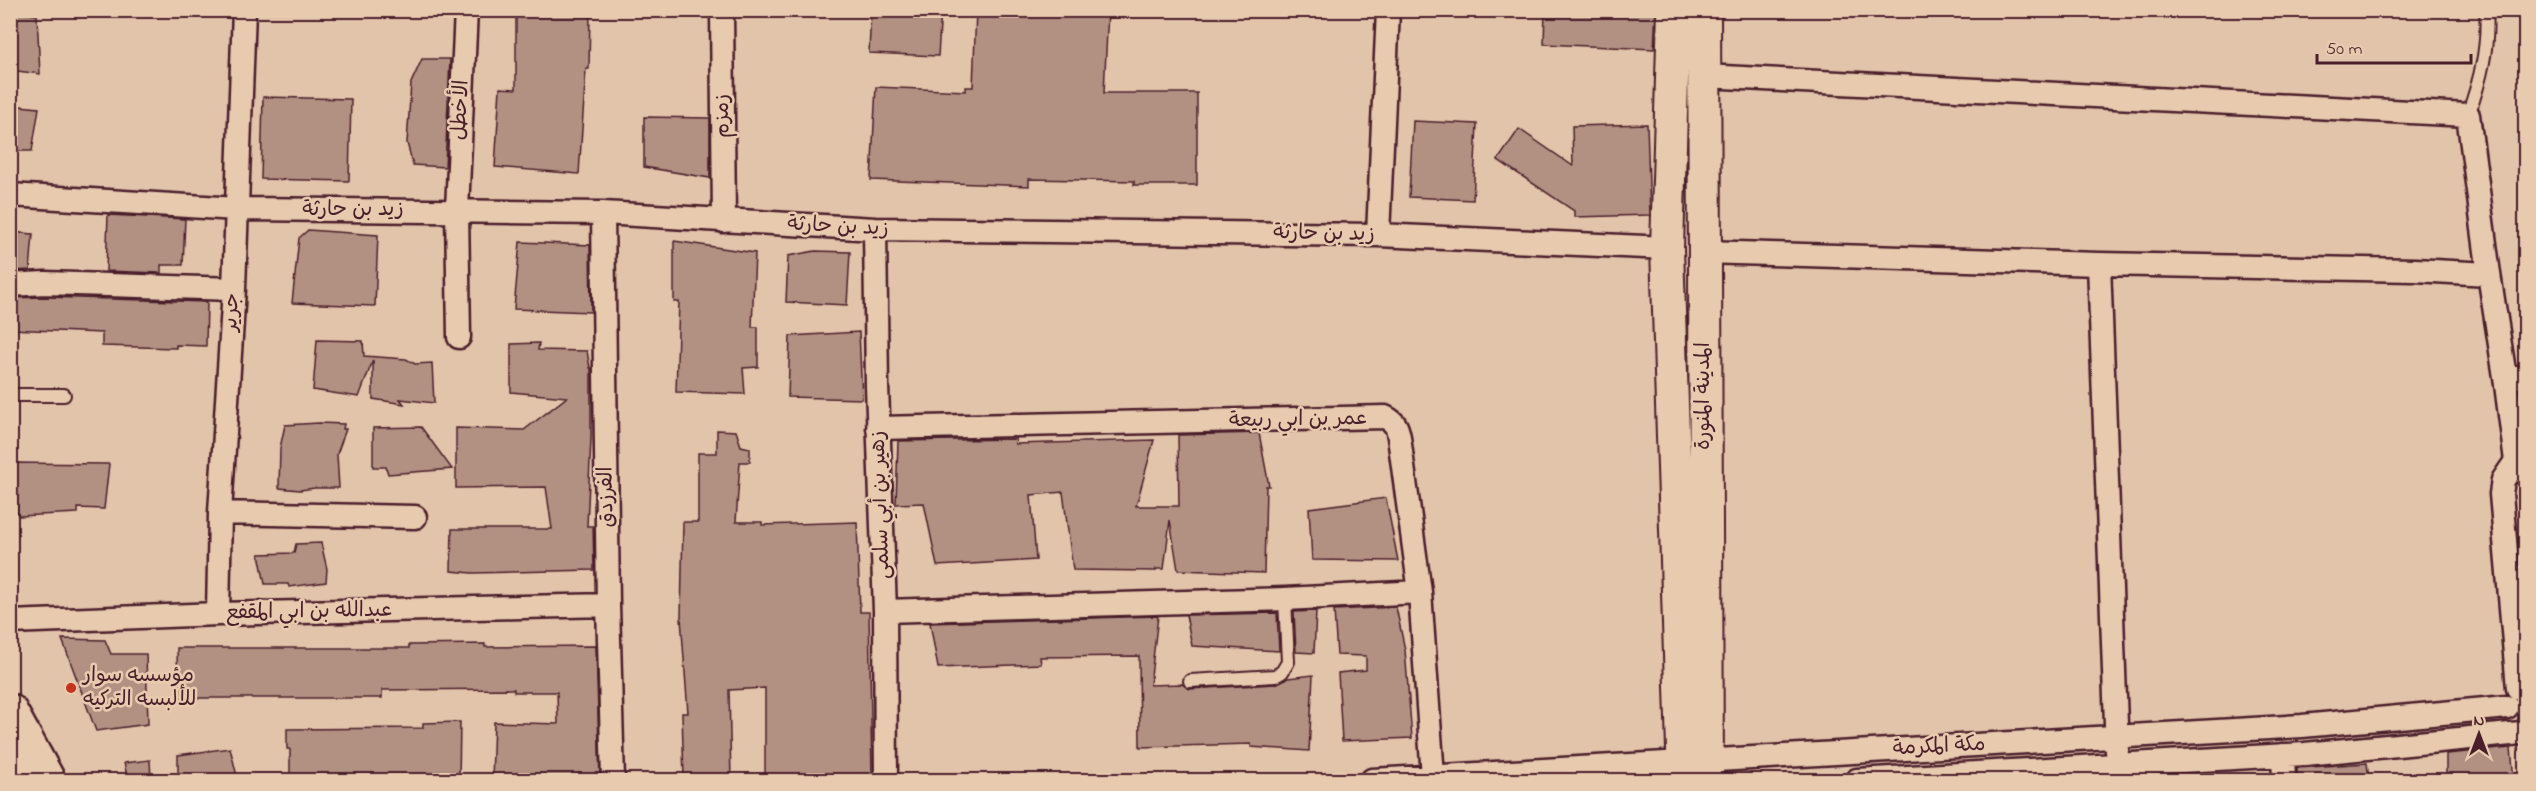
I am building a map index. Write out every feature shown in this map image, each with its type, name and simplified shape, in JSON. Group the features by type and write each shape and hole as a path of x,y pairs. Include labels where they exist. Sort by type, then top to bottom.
{"main road":[{"path":"1674,10 1667,248 1695,771"},
{"name":"المدينة المنورة","path":"1695,771 1703,252 1704,10"},
{"path":"10,711 48,780"}],"street":[{"name":"جرير","path":"218,614 220,513 234,290 244,10"},
{"name":"الأخطل","path":"459,337 456,210 466,10"},
{"name":"زمزم","path":"722,10 724,221"},
{"path":"1378,235 1388,10"},
{"path":"1704,76 2468,115 2489,274 2515,377 2521,468 2503,480 2501,494 2517,693 2510,722 2523,734"},
{"name":"زيد بن حارثة","path":"10,195 237,209 603,213 874,229 1378,235 1667,248"},
{"name":"الفرزدق","path":"603,213 608,605 613,780"},
{"name":"زهير بن أبي سلمى","path":"874,229 885,611 886,780"},
{"path":"1703,252 2099,264 2415,270 2489,274"},
{"path":"2099,264 2118,765"},
{"path":"10,285 45,283 234,290"},
{"name":"عمر بن ابي ربيعة","path":"878,428 1385,417 1397,426 1400,436 1420,592 1433,777"},
{"path":"220,513 415,517"},
{"path":"885,611 1285,599 1420,592"},
{"name":"عبدالله بن ابي المقفع","path":"10,622 218,614 608,605"},
{"name":"مكة المكرمة","path":"1372,780 1695,771 2116,736 2302,726 2517,693"},
{"name":"مكة المكرمة","path":"1857,780 1977,777 2118,765 2283,755 2523,734"},
{"path":"2283,755 2284,780"}],"lane":[{"path":"2468,115 2486,52 2486,10"},
{"path":"10,394 64,395"},
{"path":"1190,681 1275,676 1282,672 1288,662 1285,599"}],"building":[{"path":"516,10 590,10 589,69 586,69 579,174 495,167 500,88 516,89"},
{"path":"871,10 941,10 938,56 869,53"},
{"path":"976,10 1108,10 1104,93 1197,93 1197,185 1134,185 1134,181 1029,179 1029,186 871,180 876,87 966,91 966,87 973,87"},
{"path":"1545,10 1656,10 1654,49 1544,44"},
{"path":"10,12 37,15 40,74 10,70"},
{"path":"422,59 450,59 445,167 413,165 407,143 411,83"},
{"path":"263,97 351,99 349,181 261,179"},
{"path":"10,105 39,108 32,151 10,151"},
{"path":"644,117 710,118 710,178 644,167"},
{"path":"1413,121 1477,124 1473,200 1409,197"},
{"path":"1647,124 1650,215 1574,217 1574,211 1498,160 1519,129 1573,166 1572,126"},
{"path":"108,215 185,219 183,265 161,265 161,273 106,271"},
{"path":"308,230 378,235 375,306 292,303 299,238"},
{"path":"10,232 33,234 30,270 10,271"},
{"path":"674,241 755,253 752,327 758,327 758,367 743,368 745,394 676,392 679,302 674,302"},
{"path":"520,242 590,245 591,312 514,309"},
{"path":"815,251 850,252 847,305 786,302 788,256"},
{"path":"10,298 207,302 206,346 176,345 176,348 102,346 102,333 10,329"},
{"path":"859,332 862,399 788,397 790,336"},
{"path":"317,340 363,341 364,356 406,359 415,364 432,363 434,403 400,399 404,404 373,399 373,360 359,397 313,390"},
{"path":"539,343 538,350 587,351 591,368 591,438 587,526 593,526 594,570 472,573 451,571 452,529 552,529 546,487 456,488 456,428 524,430 567,397 511,392 511,344"},
{"path":"344,424 343,429 346,429 337,454 339,488 300,490 279,488 280,448 285,425"},
{"path":"421,427 452,469 388,474 386,467 373,467 373,428"},
{"path":"717,430 736,431 741,446 750,448 750,462 740,462 736,522 762,522 762,525 857,522 860,612 869,612 872,774 765,780 765,688 729,690 731,780 684,780 682,713 688,713 681,618 683,522 698,522 698,453 717,453"},
{"path":"1259,433 1269,486 1266,486 1264,573 1178,570 1170,520 1164,569 1156,569 1156,571 1073,570 1063,492 1031,495 1036,560 937,566 924,503 896,504 898,441 1016,439 1015,444 1154,440 1136,506 1179,506 1178,435"},
{"path":"10,463 109,464 104,509 78,508 78,513 19,516 10,501"},
{"path":"1386,498 1398,561 1312,560 1309,508"},
{"path":"321,543 327,569 326,582 289,587 288,584 265,584 259,554 294,553 296,544"},
{"path":"1396,607 1405,650 1412,738 1342,741 1338,673 1366,670 1366,656 1337,655 1334,610"},
{"path":"1316,611 1314,653 1296,652 1294,612"},
{"path":"1277,613 1279,651 1192,646 1186,615"},
{"path":"1158,616 1150,685 1182,684 1190,689 1275,684 1288,678 1313,675 1309,751 1251,747 1251,744 1140,747 1139,656 1040,657 1041,664 938,668 930,623"},
{"path":"62,639 105,640 111,654 146,654 148,724 96,731"},
{"path":"485,644 485,647 596,646 600,780 492,780 494,722 558,724 557,692 514,692 514,689 382,690 382,698 178,698 177,648 409,648 409,645"},
{"path":"460,722 459,780 290,780 290,749 287,749 287,729 423,728 423,723"},
{"path":"230,748 238,780 178,780 178,755"},
{"path":"2511,748 2514,780 2446,780 2446,754"},
{"path":"150,760 151,780 128,780 124,763"},
{"path":"2367,763 2369,780 2297,780 2297,768"}],"place":[{"name":"مؤسسه سوار للألبسه التركيه","path":"71,688"}]}
